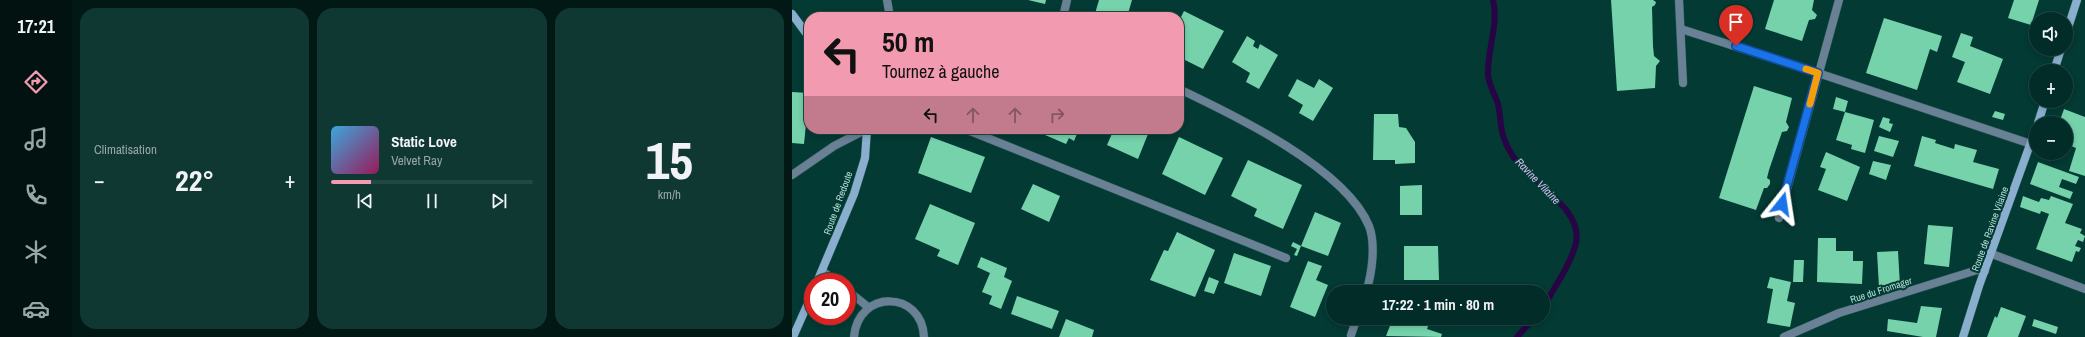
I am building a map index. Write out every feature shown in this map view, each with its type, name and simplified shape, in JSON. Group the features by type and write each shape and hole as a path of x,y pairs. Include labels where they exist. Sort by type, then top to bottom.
{"main road":[{"path":"2073,12 2077,0"},
{"path":"792,14 804,30"},
{"name":"Route de Redoute","path":"822,271 854,194 865,158 867,134"},
{"name":"Route de Ravine Vilaine","path":"1963,337 2029,150"},
{"path":"793,337 804,312"}],"street":[{"path":"886,0 889,12"},
{"path":"1064,12 1067,0"},
{"path":"1679,0 1683,83"},
{"path":"1778,218 1839,0"},
{"path":"1681,29 2029,143"},
{"path":"1184,92 1236,117 1287,147 1334,181 1356,204 1370,227 1373,256 1367,285"},
{"path":"792,175 834,146 857,134"},
{"path":"977,134 1286,258"},
{"path":"1992,254 2085,288"},
{"name":"Rue du Fromager","path":"1784,337 1839,313 1977,270 1986,271"},
{"path":"856,297 868,307"},
{"path":"854,337 855,326 860,316 868,307 879,302 890,300 902,303 912,309 920,318 924,328 924,337"},
{"path":"1351,335 1355,325"}],"building":[{"path":"1028,0 1046,0 1045,4"},
{"path":"1099,0 1132,0 1128,12 1095,12"},
{"path":"1611,0 1653,0 1656,2 1652,7 1653,46 1654,56 1660,61 1656,66 1655,88 1617,91"},
{"path":"1774,0 1814,0 1812,10 1817,15 1815,19 1809,20 1802,41 1765,29"},
{"path":"2014,0 2039,0 2035,12 2029,12 2029,24 2008,18"},
{"path":"1184,12 1224,31 1203,69 1184,60"},
{"path":"1884,18 1942,36 1937,52 1930,49 1917,90 1866,73"},
{"path":"1961,33 1973,37 1970,46 2003,59 1990,94 1957,82 1965,62 1952,57"},
{"path":"1247,36 1255,41 1253,46 1258,49 1260,44 1278,55 1259,89 1246,82 1250,73 1232,62"},
{"path":"1297,79 1314,88 1319,79 1333,88 1313,121 1299,113 1303,105 1288,96"},
{"path":"1754,86 1792,98 1786,122 1789,127 1787,131 1782,132 1767,178 1770,180 1770,184 1767,188 1764,188 1756,210 1719,198"},
{"path":"792,92 804,93 804,144 792,143"},
{"path":"1836,97 1848,101 1845,112 1833,109"},
{"path":"2064,109 2085,117 2085,176 2069,171 2076,148 2073,147 2073,116 2062,116"},
{"path":"1995,111 2005,114 2003,120 1992,117"},
{"path":"1845,112 1874,120 1865,153 1851,149 1852,145 1836,140"},
{"path":"1374,114 1398,114 1399,127 1406,128 1415,142 1415,163 1395,164 1395,160 1373,160"},
{"path":"1883,117 1890,119 1889,123 1893,124 1890,132 1879,127"},
{"path":"1043,134 1077,134 1074,141 1069,138 1066,144"},
{"path":"1112,134 1148,134 1138,159 1107,145"},
{"path":"1879,136 1899,141 1893,157 1874,151"},
{"path":"1922,136 1936,140 1935,143 1954,149 1955,144 1977,150 1973,162 1999,169 1993,189 1914,166"},
{"path":"931,137 985,157 971,193 918,173"},
{"path":"1179,137 1223,158 1205,195 1162,174"},
{"path":"1826,152 1860,167 1847,201 1818,190 1826,169 1820,167"},
{"path":"1248,160 1302,185 1283,229 1254,216 1257,209 1231,196"},
{"path":"1873,161 1891,165 1886,180 1869,174"},
{"path":"2038,162 2079,177 2076,184 2062,179 2059,187 2073,192 2070,199 2030,184"},
{"path":"1033,184 1060,196 1049,222 1021,209"},
{"path":"1422,185 1422,215 1400,215 1400,186"},
{"path":"2023,196 2039,202 2041,198 2049,200 2051,196 2073,204 2065,223 2082,229 2080,233 2085,236 2083,242 2078,240 2075,246 2081,248 2079,252 2076,251 2072,262 2036,249 2049,214 2041,211 2040,214 2020,207"},
{"path":"930,204 975,223 958,265 937,256 940,250 915,239"},
{"path":"1315,212 1341,223 1328,256 1301,246"},
{"path":"1928,225 1953,227 1949,267 1924,264"},
{"path":"1177,232 1215,250 1195,297 1150,280 1164,250 1168,251"},
{"path":"1818,238 1836,238 1836,251 1853,251 1853,261 1863,261 1862,284 1817,282"},
{"path":"1293,242 1301,246 1297,256 1294,255 1297,249 1291,246"},
{"path":"1404,246 1438,246 1439,280 1404,280"},
{"path":"1898,251 1900,286 1879,287 1877,252"},
{"path":"1234,253 1271,266 1261,296 1224,283"},
{"path":"981,257 1007,268 1004,277 1012,281 1001,309 989,304 992,296 982,292 990,273 977,267"},
{"path":"1794,260 1804,260 1803,282 1793,282"},
{"path":"1308,261 1322,266 1316,280 1328,285 1326,285 1326,290 1315,317 1290,307"},
{"path":"1209,277 1219,281 1214,294 1204,291"},
{"path":"1770,277 1791,282 1787,301 1795,303 1790,327 1767,323 1773,289 1767,288"},
{"path":"1017,296 1059,311 1052,329 1011,314"},
{"path":"1921,306 1942,308 1936,337 1923,337 1887,331 1888,319 1917,323"},
{"path":"2001,307 2026,316 2018,337 1987,337 1995,316 1997,318"},
{"path":"1066,319 1094,330 1092,337 1059,337"},
{"path":"2034,319 2058,327 2056,334 2032,326"},
{"path":"1390,325 1428,325 1427,329 1442,334 1441,337 1386,336"}],"waterway":[{"name":"Ravine Vilaine","path":"1493,0 1495,19 1489,56 1488,75 1498,104 1504,140 1518,163 1565,209 1572,220 1576,231 1574,251 1550,296"},
{"name":"Ravine Vilaine","path":"1517,337 1528,325"}],"slow traffic":[{"path":"1806,69 1818,73 1810,104"}],"route":[{"path":"1736,46 1818,73 1782,204"}]}
